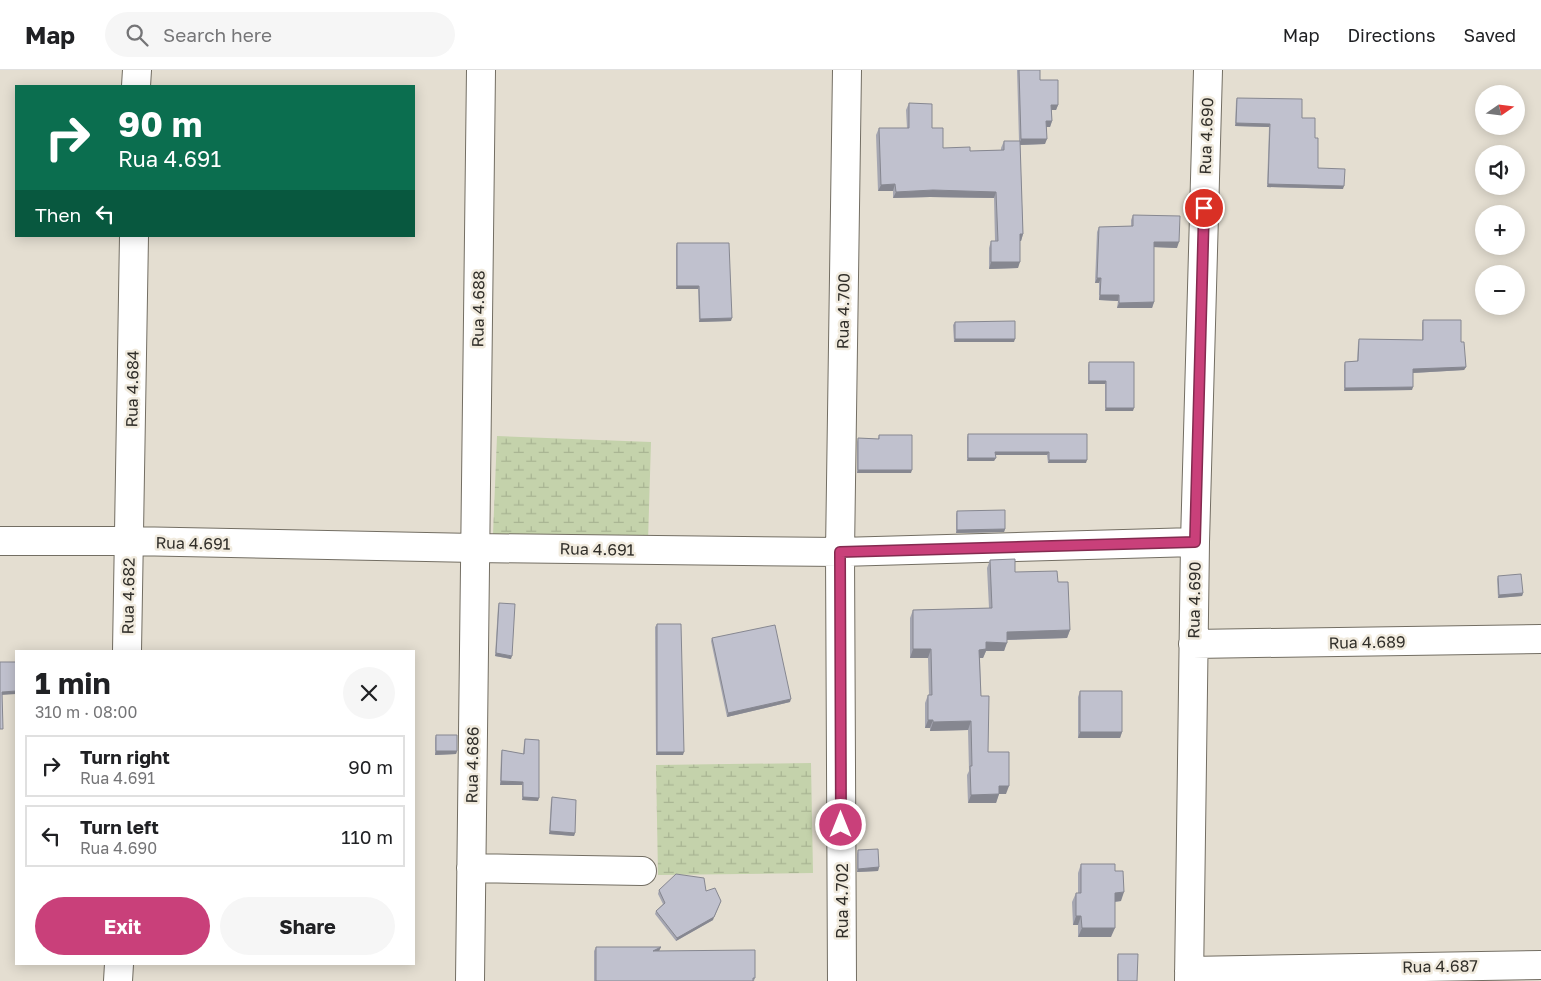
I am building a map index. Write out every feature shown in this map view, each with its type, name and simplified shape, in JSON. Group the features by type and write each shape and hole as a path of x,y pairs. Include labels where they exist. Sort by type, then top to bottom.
{"street":[{"path":"136,85 137,70"},
{"name":"Rua 4.688","path":"475,548 480,70"},
{"name":"Rua 4.700","path":"840,552 847,70"},
{"name":"Rua 4.690","path":"1189,976 1195,542 1208,70"},
{"name":"Rua 4.684","path":"129,541 134,237"},
{"name":"Rua 4.691","path":"0,541 129,541 475,548 840,552 1195,542"},
{"name":"Rua 4.682","path":"127,650 129,541"},
{"name":"Rua 4.686","path":"470,981 475,548"},
{"name":"Rua 4.702","path":"840,552 842,981"},
{"name":"Rua 4.689","path":"1193,644 1541,639"},
{"path":"471,868 642,871"},
{"path":"118,981 119,965"},
{"name":"Rua 4.687","path":"1189,976 1541,965"}],"green space":[{"path":"497,436 651,442 648,542 493,535"},
{"path":"811,763 813,873 658,875 656,765"}],"building":[{"path":"1019,70 1040,70 1040,80 1058,80 1058,105 1051,105 1052,121 1046,121 1047,139 1021,139"},
{"path":"1237,98 1302,99 1302,118 1315,118 1315,138 1318,138 1318,168 1345,169 1344,186 1268,184 1270,124 1236,123"},
{"path":"909,103 932,104 932,128 943,128 943,148 970,147 970,151 1004,150 1004,141 1020,141 1023,234 1020,234 1020,262 991,262 991,241 998,241 996,192 933,190 896,192 895,184 881,185 879,128 909,128"},
{"path":"1133,215 1180,216 1179,242 1154,242 1154,302 1119,303 1119,295 1100,295 1101,278 1097,278 1099,227 1133,226"},
{"path":"677,243 729,243 732,318 700,319 699,286 677,286"},
{"path":"1423,320 1461,320 1461,342 1464,342 1466,367 1413,369 1413,387 1345,388 1345,362 1358,361 1359,339 1423,340"},
{"path":"1015,321 1015,339 955,339 955,322"},
{"path":"1089,362 1134,362 1134,408 1106,408 1106,381 1089,381"},
{"path":"968,434 1087,434 1087,460 1049,460 1049,452 995,452 996,458 968,458"},
{"path":"879,435 912,435 912,470 858,470 858,438 879,439"},
{"path":"1005,510 1005,529 957,530 957,511"},
{"path":"1015,559 1015,572 1057,571 1058,582 1068,582 1070,630 1007,632 1007,643 986,642 986,649 979,650 981,696 989,696 988,752 1009,752 1009,786 999,786 999,794 971,795 971,721 933,722 933,720 928,720 928,695 932,695 931,649 913,649 913,610 992,608 990,560"},
{"path":"1521,574 1523,593 1499,595 1498,576"},
{"path":"499,603 515,604 512,656 496,653"},
{"path":"657,624 681,624 684,752 657,752"},
{"path":"775,625 791,699 728,713 712,638"},
{"path":"0,662 15,662 15,691 2,692 3,729 0,729"},
{"path":"1080,691 1122,691 1122,732 1080,732"},
{"path":"436,735 457,735 457,751 436,751"},
{"path":"525,739 539,740 539,798 523,797 523,782 501,781 502,750 524,754"},
{"path":"552,797 576,800 575,833 550,831"},
{"path":"878,849 879,867 858,869 858,850"},
{"path":"1081,864 1115,864 1115,871 1123,871 1124,892 1115,893 1115,928 1082,928 1081,916 1076,916 1076,893 1081,893"},
{"path":"676,874 704,878 706,891 715,888 721,901 714,917 677,938 656,911 665,903 659,890"},
{"path":"596,947 661,947 653,951 755,950 755,978 753,978 753,981 596,981"},
{"path":"1118,954 1138,954 1137,981 1118,981"}],"route":[{"path":"841,825 840,552 1195,542 1204,208"}]}
